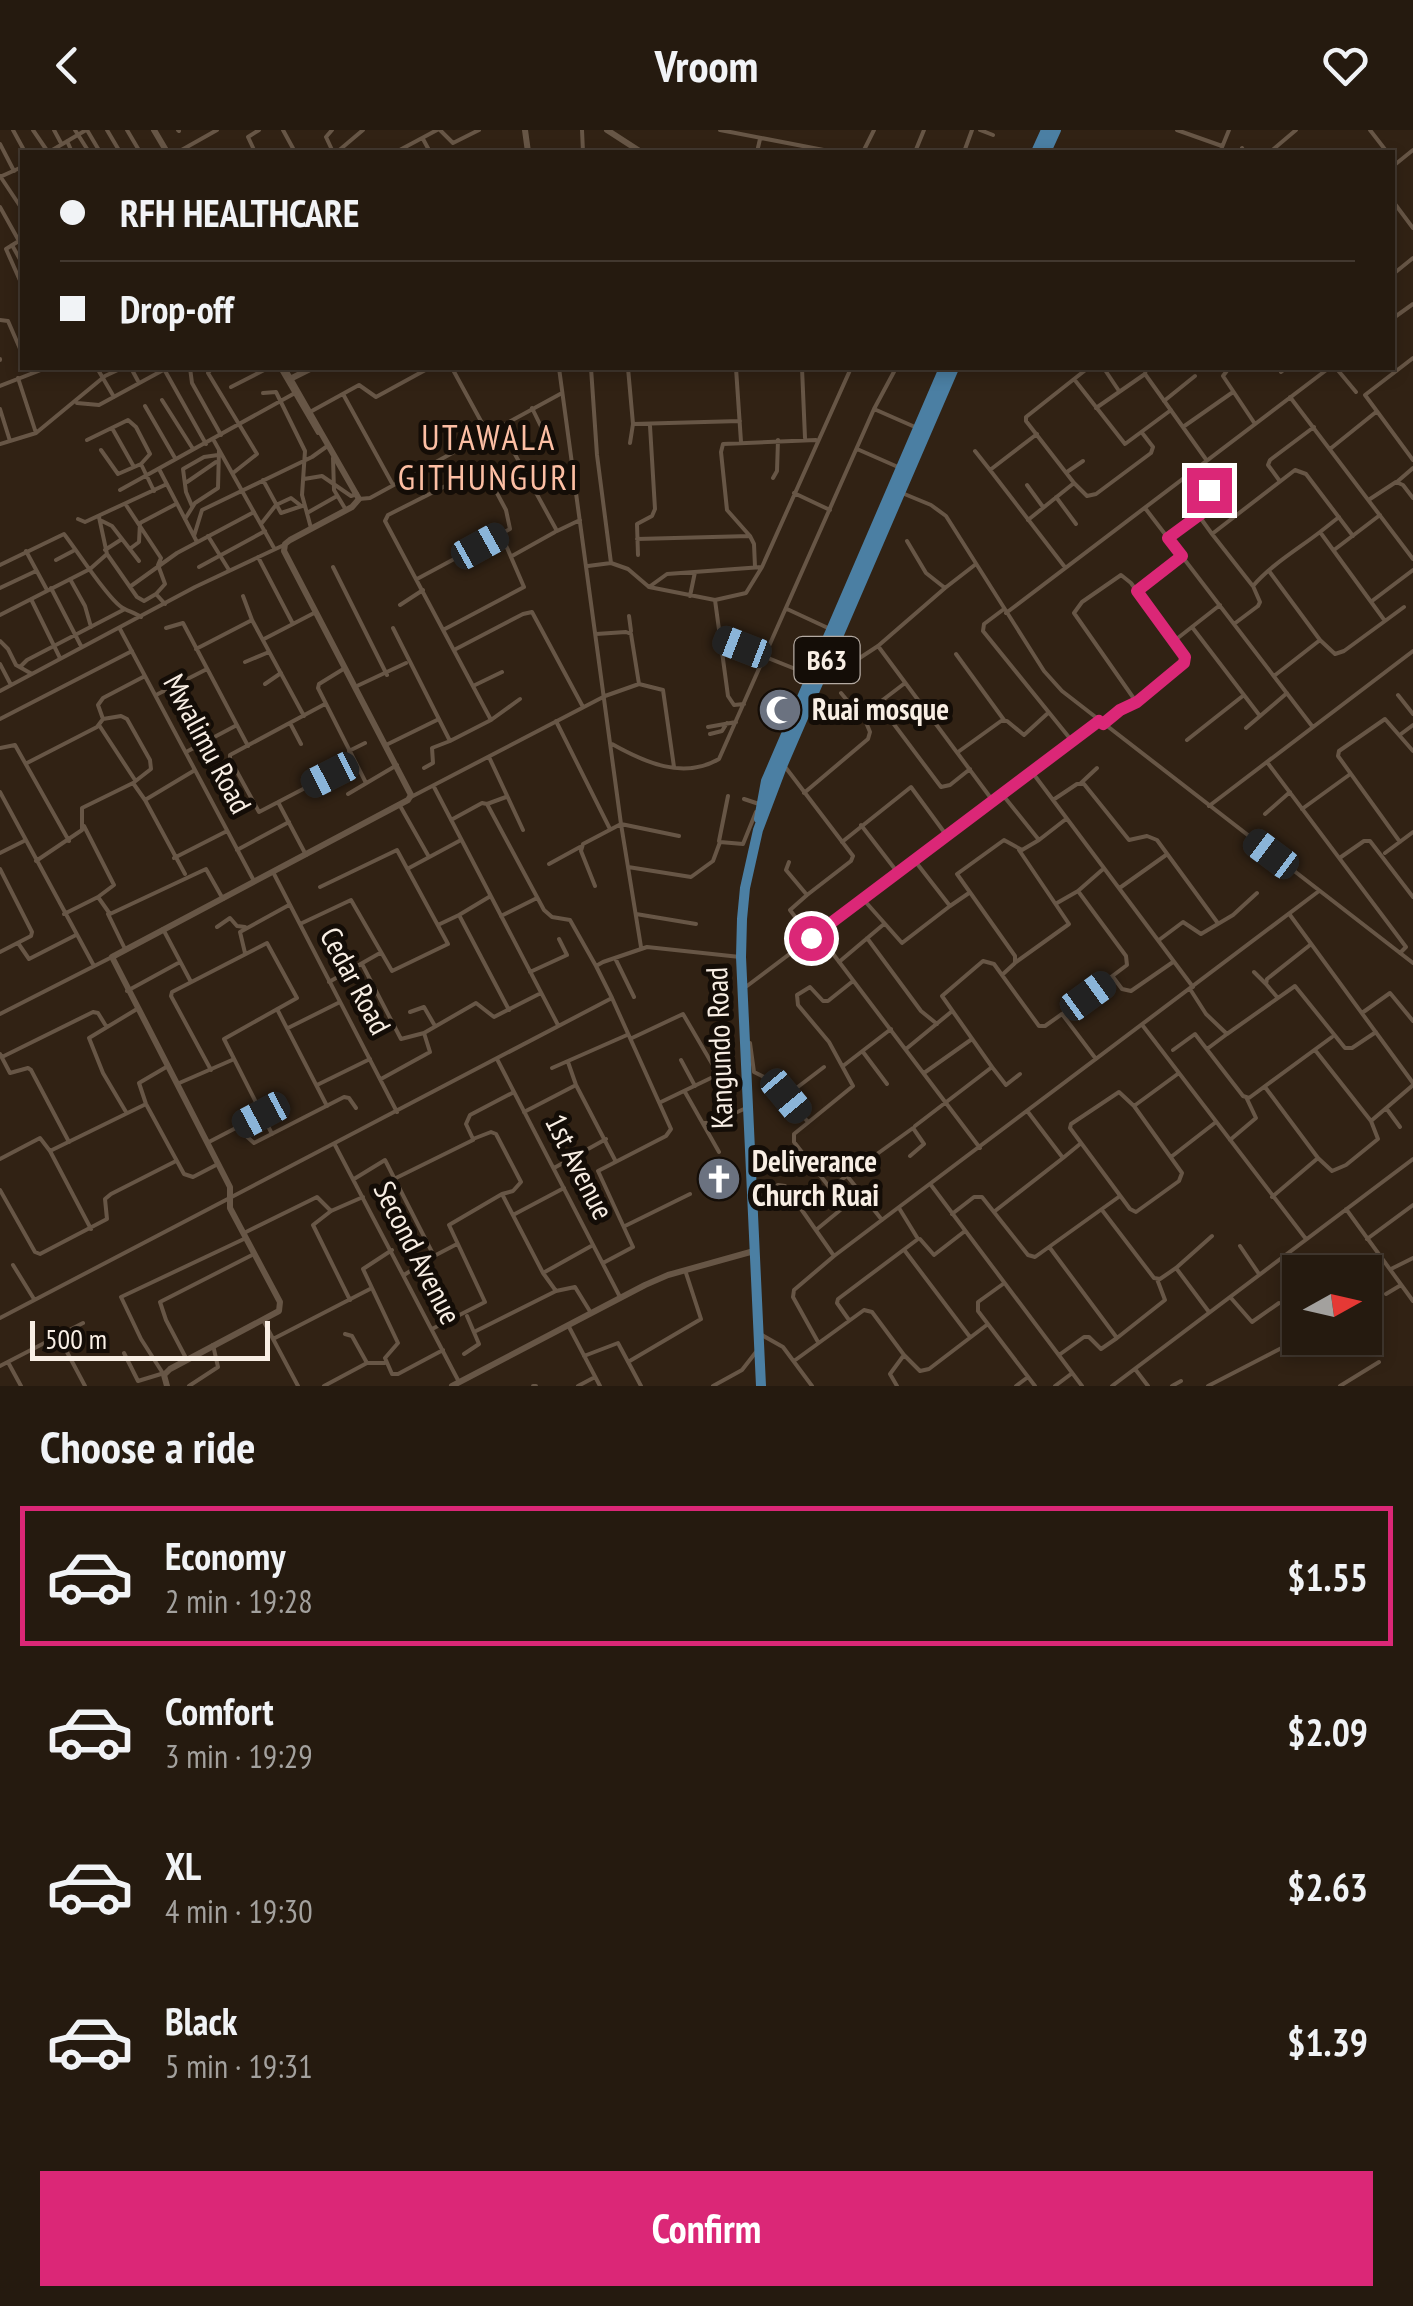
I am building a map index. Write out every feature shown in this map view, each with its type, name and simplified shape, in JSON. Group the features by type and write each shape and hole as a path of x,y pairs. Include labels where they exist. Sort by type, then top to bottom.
{"highway":[{"name":"Kangundo Road","path":"761,1386 745,1112 741,957 745,888 771,782 902,493 903,472 943,370"},
{"name":"Kangundo Road","path":"758,830 759,804 783,764 831,629 953,370"}],"street":[{"path":"54,130 70,150"},
{"path":"52,150 77,132 87,130"},
{"path":"182,150 218,130"},
{"path":"252,150 248,137 259,130"},
{"path":"284,132 291,130"},
{"path":"337,150 362,130"},
{"path":"400,150 438,130 453,143 479,130"},
{"path":"607,130 638,150"},
{"path":"720,130 823,150"},
{"path":"980,130 993,136"},
{"path":"1177,130 1221,149 1229,130"},
{"path":"1272,150 1296,130"},
{"path":"1370,130 1385,150"},
{"path":"422,138 429,150"},
{"path":"757,150 760,139"},
{"path":"0,144 20,170 0,177 20,207"},
{"path":"1395,204 1413,228"},
{"path":"0,207 20,238"},
{"path":"20,241 6,251 20,282"},
{"path":"12,245 20,259"},
{"path":"0,320 8,321 20,349"},
{"path":"1413,358 1366,393 1413,460"},
{"path":"0,386 39,370"},
{"path":"98,370 114,397"},
{"path":"0,444 36,432 103,377 118,370"},
{"path":"132,370 140,382"},
{"path":"74,403 94,406 161,370"},
{"path":"166,370 206,444"},
{"path":"190,370 192,383 221,435"},
{"path":"210,370 257,454 233,473"},
{"path":"232,387 264,370"},
{"path":"283,370 356,498"},
{"path":"284,370 292,378 296,392"},
{"path":"292,378 308,370"},
{"path":"290,424 362,385 376,397 425,370"},
{"path":"453,370 488,434"},
{"path":"558,370 621,824 642,948"},
{"path":"591,370 611,563"},
{"path":"628,370 630,443"},
{"path":"736,370 741,442"},
{"path":"802,370 805,439"},
{"path":"587,566 611,563 628,569 649,587 690,596 715,600 746,593 850,370"},
{"path":"612,744 654,766 674,768 716,762 895,370"},
{"path":"1085,370 1026,417 1074,483 1090,497 1151,453 1153,447 1142,432"},
{"path":"1105,370 1120,392"},
{"path":"1227,370 1223,374 1255,424"},
{"path":"1072,741 982,628 1330,370"},
{"path":"1335,370 1356,392"},
{"path":"1096,408 1146,371 1206,460"},
{"path":"1164,401 1194,376"},
{"path":"18,378 36,432"},
{"path":"1074,379 1123,443 1170,410"},
{"path":"263,393 275,391 305,451 304,509 311,528"},
{"path":"120,490 296,392"},
{"path":"1184,427 1233,392"},
{"path":"304,478 322,476 356,498 370,498 562,393"},
{"path":"343,394 393,484"},
{"path":"1290,398 1413,559"},
{"path":"162,400 193,449"},
{"path":"145,406 175,459"},
{"path":"532,408 550,445"},
{"path":"874,409 918,428"},
{"path":"0,412 10,441"},
{"path":"1330,448 1376,412"},
{"path":"308,413 356,498"},
{"path":"87,440 125,420 133,423 150,452 140,464 115,473 101,450"},
{"path":"632,424 740,421"},
{"path":"638,555 638,521 652,516 655,508 650,426"},
{"path":"112,427 134,467"},
{"path":"500,427 557,531"},
{"path":"1279,480 1268,466 1270,460 1314,428"},
{"path":"990,470 1037,434"},
{"path":"185,519 192,506 218,488 218,456 213,440"},
{"path":"773,478 778,440"},
{"path":"758,567 750,536 734,520 724,500 722,447 725,443 818,440"},
{"path":"196,539 200,512 326,446"},
{"path":"857,449 903,472"},
{"path":"975,451 1064,567"},
{"path":"192,506 183,471 207,456 218,456 233,473 274,548"},
{"path":"187,482 218,456"},
{"path":"334,459 338,496 346,510"},
{"path":"1066,472 1083,461"},
{"path":"140,464 154,491"},
{"path":"417,579 510,528 511,522 484,468 479,467 387,516 384,522 491,720"},
{"path":"159,468 196,539"},
{"path":"1369,500 1413,468"},
{"path":"1212,534 1279,480 1301,470 1353,536"},
{"path":"263,480 283,515 338,496"},
{"path":"1396,482 1402,483 1413,498"},
{"path":"1028,520 1074,483"},
{"path":"78,518 85,522 100,519 107,510 167,484"},
{"path":"1026,485 1043,507"},
{"path":"1168,538 1215,502 1209,490"},
{"path":"794,493 830,510"},
{"path":"902,493 943,513 1052,682 1413,962"},
{"path":"261,524 276,505 292,497 304,509"},
{"path":"1056,497 1076,524"},
{"path":"0,690 284,545 346,510 356,498"},
{"path":"139,525 176,504"},
{"path":"100,519 106,552 142,601 156,594 164,584 158,565 160,556 126,505"},
{"path":"1145,508 1312,726"},
{"path":"131,586 196,539 254,512"},
{"path":"1334,550 1380,515"},
{"path":"1199,516 1253,586 1260,602 1234,624"},
{"path":"1253,586 1338,517"},
{"path":"100,519 110,525 139,561"},
{"path":"512,556 580,520"},
{"path":"130,548 139,542 139,525"},
{"path":"198,568 264,530"},
{"path":"1320,532 1384,621"},
{"path":"0,565 64,534 74,552 124,609 141,617"},
{"path":"443,630 521,590 524,583 501,534"},
{"path":"208,536 230,571"},
{"path":"637,539 750,536"},
{"path":"0,615 91,568 122,539"},
{"path":"907,541 926,573 945,588"},
{"path":"284,545 411,798"},
{"path":"26,551 82,648"},
{"path":"56,560 74,552"},
{"path":"1137,591 1182,556"},
{"path":"258,557 292,624"},
{"path":"720,638 766,656 814,682 878,646 976,564"},
{"path":"333,567 387,675"},
{"path":"649,587 662,576 758,567"},
{"path":"0,588 36,570"},
{"path":"1372,601 1413,570"},
{"path":"1269,571 1320,640 1340,654 1404,607"},
{"path":"690,596 695,572"},
{"path":"742,989 1072,741 1137,702 1186,660 1127,577 1120,575 1074,610 1137,702"},
{"path":"70,579 102,638"},
{"path":"400,604 422,590"},
{"path":"156,594 165,604"},
{"path":"242,596 304,716"},
{"path":"31,599 61,658"},
{"path":"715,600 728,696 734,705 744,704"},
{"path":"1174,642 1220,606"},
{"path":"20,667 124,609"},
{"path":"787,609 831,629"},
{"path":"264,639 316,612"},
{"path":"454,650 532,612 583,707"},
{"path":"628,616 639,684"},
{"path":"196,649 252,620"},
{"path":"166,628 183,623 248,746"},
{"path":"1192,627 1260,716"},
{"name":"Mwalimu Road","path":"120,628 254,882"},
{"path":"393,628 450,741"},
{"path":"596,634 631,634"},
{"path":"1274,676 1320,640"},
{"path":"0,641 20,667 32,674"},
{"path":"878,646 993,801"},
{"path":"0,719 132,651"},
{"path":"246,662 270,651"},
{"path":"1208,806 1412,652"},
{"path":"956,654 1004,720 1024,735 1048,713"},
{"path":"355,687 406,663 410,666"},
{"path":"0,664 11,685"},
{"path":"345,668 318,686 366,782"},
{"path":"156,695 207,669"},
{"path":"473,686 502,672"},
{"path":"265,685 282,673"},
{"path":"27,763 99,725 103,719 99,700 145,676"},
{"path":"862,718 906,683"},
{"path":"0,1014 605,696 639,684 663,690 674,768"},
{"path":"804,793 868,739 870,732 862,718 840,693"},
{"path":"1246,728 1287,693"},
{"path":"1187,740 1244,695"},
{"path":"1398,695 1413,714"},
{"path":"424,768 432,764 432,748 491,720 520,698"},
{"path":"878,703 941,787 950,785 970,769"},
{"path":"326,704 230,755 230,759 258,811 355,762"},
{"path":"64,914 98,898 114,882 84,826 82,808 151,769 127,718 103,719"},
{"path":"386,745 439,719"},
{"path":"1400,842 1338,760 1339,751 1381,719 1389,721 1413,751"},
{"path":"958,752 1004,720"},
{"path":"556,722 610,830"},
{"path":"708,727 736,722"},
{"path":"290,724 301,744"},
{"path":"710,734 722,731 727,724"},
{"path":"99,725 187,876"},
{"path":"1400,734 1413,725"},
{"path":"186,752 237,726"},
{"path":"349,751 365,743"},
{"path":"0,748 14,744 69,840"},
{"path":"489,757 522,830"},
{"path":"1266,762 1406,947"},
{"path":"783,764 853,853 853,859 790,910 811,938"},
{"path":"348,794 397,766"},
{"path":"1053,800 1081,784 1096,768"},
{"path":"145,800 195,770"},
{"path":"1032,772 1158,940 1206,1014 1227,1034"},
{"path":"1302,809 1349,774"},
{"path":"1081,784 1129,840 1157,840 1217,922"},
{"path":"434,787 558,1025"},
{"path":"842,842 911,787 947,836"},
{"path":"0,792 94,966"},
{"path":"1265,814 1290,792"},
{"path":"1002,794 1039,840"},
{"path":"451,820 482,803 507,796"},
{"path":"628,866 688,878 713,862 728,796"},
{"path":"718,844 743,844 759,804 744,799"},
{"path":"278,802 306,855"},
{"path":"399,804 429,857"},
{"path":"487,804 536,898 548,914 570,920 612,998 670,1124 669,1133 601,1168 598,1174 633,1243 632,1251 603,1263"},
{"path":"1019,850 1066,819"},
{"path":"237,850 289,822"},
{"path":"549,864 621,824 680,836"},
{"path":"861,825 898,873"},
{"path":"36,860 84,826"},
{"path":"174,858 227,831"},
{"path":"1383,855 1413,832"},
{"path":"0,853 24,840"},
{"path":"409,868 460,840"},
{"path":"1002,975 1069,924 1019,850 1004,840 958,870 959,879 1000,932 1016,962"},
{"path":"1340,857 1368,840 1413,897"},
{"path":"581,847 596,886"},
{"path":"300,924 352,900 392,972 446,946 400,852 394,850 320,887"},
{"path":"1119,888 1166,855"},
{"path":"914,860 950,906"},
{"path":"789,862 786,870 807,895"},
{"path":"0,869 32,932 0,952"},
{"path":"108,914 206,869 222,898"},
{"path":"1057,903 1104,869"},
{"name":"Cedar Road","path":"273,872 397,1112"},
{"path":"818,1342 792,1293 834,1256 1319,890"},
{"path":"1020,1074 1006,1085 942,999 943,993 983,960 990,961 1041,1027 1113,977 1127,965 1126,956 1078,891"},
{"path":"863,899 902,943 969,893"},
{"path":"1158,940 1184,922 1200,934 1258,893"},
{"path":"439,925 489,897"},
{"path":"98,898 124,949"},
{"path":"500,917 536,898"},
{"path":"245,954 239,936 246,927 289,905"},
{"path":"636,914 696,924"},
{"path":"1290,915 1413,1084 1371,1121"},
{"path":"459,916 509,1010"},
{"path":"218,927 230,918 237,926 246,927"},
{"path":"839,962 884,924"},
{"path":"163,929 191,982"},
{"path":"818,934 980,1148"},
{"path":"18,943 29,959 76,935"},
{"path":"867,938 921,1011 937,1024"},
{"path":"530,972 567,955 559,940"},
{"path":"1400,953 1413,942"},
{"path":"211,1070 171,996 174,990 268,944 297,997 225,1036 224,1045 272,1134"},
{"path":"1266,984 1267,979 1310,944"},
{"path":"596,966 642,948 741,957"},
{"path":"329,982 380,953"},
{"path":"112,957 230,1186 230,1208 280,1302 279,1310 263,1320 162,1375 140,1382 124,1353"},
{"path":"615,958 634,997"},
{"path":"1113,977 1122,989 1131,990 1173,961"},
{"path":"127,990 180,962"},
{"path":"362,964 401,1039 424,1032 476,1003 492,1018 541,993"},
{"path":"1254,972 1277,997"},
{"path":"853,981 828,1001 823,1001 810,987 796,996 853,1086 794,1134 797,1146 828,1187 848,1177 992,1067"},
{"path":"1207,1048 1292,986 1297,987 1348,1049 1376,1032"},
{"path":"1362,1013 1390,993 1413,1022"},
{"path":"0,1318 612,998"},
{"path":"288,1028 340,1002"},
{"path":"410,1012 424,1007 435,1026"},
{"path":"127,1114 90,1035 137,1009"},
{"path":"277,1009 326,1106"},
{"path":"10,1073 1,1056 92,1012 98,1013 106,1026"},
{"path":"906,1049 952,1012"},
{"path":"552,1068 683,1014 714,1068 712,1076 660,1103"},
{"path":"744,1014 754,1072 772,1080 808,1122"},
{"path":"1062,1014 1096,1059"},
{"path":"1143,1026 1306,1239"},
{"path":"843,1066 890,1029"},
{"path":"380,1079 430,1052 424,1032"},
{"path":"1173,1050 1195,1034 1246,1098 1256,1118 1230,1140"},
{"path":"1246,1098 1334,1036"},
{"path":"924,1073 972,1038"},
{"path":"1265,1087 1332,1172 1346,1165 1378,1139 1371,1121 1315,1049"},
{"path":"863,1052 888,1084"},
{"path":"317,1085 370,1059"},
{"name":"1st Avenue","path":"497,1059 620,1297"},
{"path":"178,1084 232,1060"},
{"path":"681,1060 695,1086"},
{"path":"568,1062 615,1160"},
{"path":"168,1066 138,1083 146,1104 176,1161 190,1177 218,1164"},
{"path":"786,1096 824,1066"},
{"path":"0,1079 10,1073 32,1070 69,1142"},
{"path":"1134,1106 1180,1072"},
{"path":"524,1112 576,1085"},
{"path":"473,1140 467,1117 514,1092"},
{"path":"684,1092 718,1152"},
{"path":"1120,1092 1182,1173 1179,1181 1136,1212 1080,1144 1071,1124 1108,1096 1120,1092"},
{"path":"244,1134 254,1143 346,1097 356,1108"},
{"path":"50,1151 146,1104"},
{"path":"1386,1108 1400,1127"},
{"path":"703,1123 745,1112"},
{"path":"1028,1112 1062,1158"},
{"path":"208,1143 261,1115"},
{"path":"1171,1157 1216,1122"},
{"path":"910,1156 924,1144 914,1128"},
{"path":"396,1178 491,1132 496,1134 521,1182 513,1191 451,1222 449,1228 485,1301 432,1329"},
{"path":"0,1159 40,1138 91,1229"},
{"path":"554,1168 606,1140"},
{"path":"994,1211 1080,1144"},
{"name":"Second Avenue","path":"335,1145 432,1329 456,1384"},
{"path":"1272,1197 1318,1158"},
{"path":"1112,1386 1413,1159"},
{"path":"354,1179 386,1160 434,1256"},
{"path":"0,1190 38,1254 91,1229 108,1217 106,1198 176,1161"},
{"path":"848,1177 883,1220"},
{"path":"752,1200 778,1185 785,1186 834,1256"},
{"path":"931,1185 1082,1386"},
{"path":"513,1216 564,1188"},
{"path":"816,1230 860,1193"},
{"path":"502,1194 556,1291"},
{"path":"625,1226 690,1194"},
{"path":"167,1386 121,1297 319,1196 331,1211"},
{"path":"350,1300 313,1225 331,1211 363,1196"},
{"path":"952,1214 978,1196 986,1199 1031,1257 1050,1248 1120,1196"},
{"path":"1367,1239 1413,1205"},
{"path":"899,1208 934,1255 965,1231"},
{"path":"1058,1356 1084,1337 1089,1337 1101,1350 1165,1300 1156,1279 1102,1210"},
{"path":"1346,1210 1413,1301"},
{"path":"1156,1279 1176,1268 1212,1236"},
{"path":"849,1320 838,1299 906,1251 919,1237"},
{"path":"404,1275 457,1244"},
{"path":"543,1273 594,1244"},
{"path":"1240,1246 1259,1274"},
{"path":"1050,1248 1117,1338"},
{"path":"385,1363 398,1343 370,1289 364,1268 392,1250"},
{"path":"906,1251 970,1337"},
{"path":"456,1384 620,1297 686,1270 754,1252"},
{"path":"188,1360 160,1302 254,1254"},
{"path":"1390,1270 1413,1258"},
{"path":"13,1266 35,1300"},
{"path":"1176,1268 1209,1312"},
{"path":"628,1362 701,1319 686,1270"},
{"path":"1004,1284 978,1302 978,1310 1035,1386"},
{"path":"1386,1294 1401,1285"},
{"path":"476,1330 573,1286 591,1312"},
{"path":"273,1339 370,1289"},
{"path":"1231,1298 1252,1322 1279,1302"},
{"path":"794,1361 864,1310 872,1312 916,1370 924,1371 988,1324"},
{"path":"464,1354 479,1346 476,1330 466,1314"},
{"path":"263,1320 298,1386"},
{"path":"0,1366 83,1322"},
{"path":"568,1325 600,1386"},
{"path":"758,1332 781,1345 812,1386"},
{"path":"345,1334 352,1336 366,1363"},
{"path":"58,1336 85,1386"},
{"path":"584,1356 614,1342 641,1386"},
{"path":"189,1386 218,1367 213,1345"},
{"path":"1208,1386 1282,1347"},
{"path":"713,1386 742,1370 759,1348"},
{"path":"385,1363 390,1372 398,1374 442,1350"},
{"path":"897,1386 890,1374 904,1356"},
{"path":"1340,1386 1380,1362"},
{"path":"8,1363 22,1386"},
{"path":"324,1386 366,1363 385,1363"},
{"path":"1135,1368 1148,1386"},
{"path":"1055,1386 1071,1374"},
{"path":"578,1386 596,1377"},
{"path":"1016,1386 1028,1377"},
{"path":"1172,1386 1181,1380"}],"place":[{"name":"Ruai mosque","path":"780,710"},
{"name":"Deliverance Church Ruai","path":"719,1179"}],"district":[{"name":"UTAWALA GITHUNGURI","path":"489,458"}],"route":[{"path":"811,938 1099,721 1103,724 1137,702 1184,663 1185,657 1137,591 1182,556 1168,538 1213,505 1215,499 1209,490"}]}
